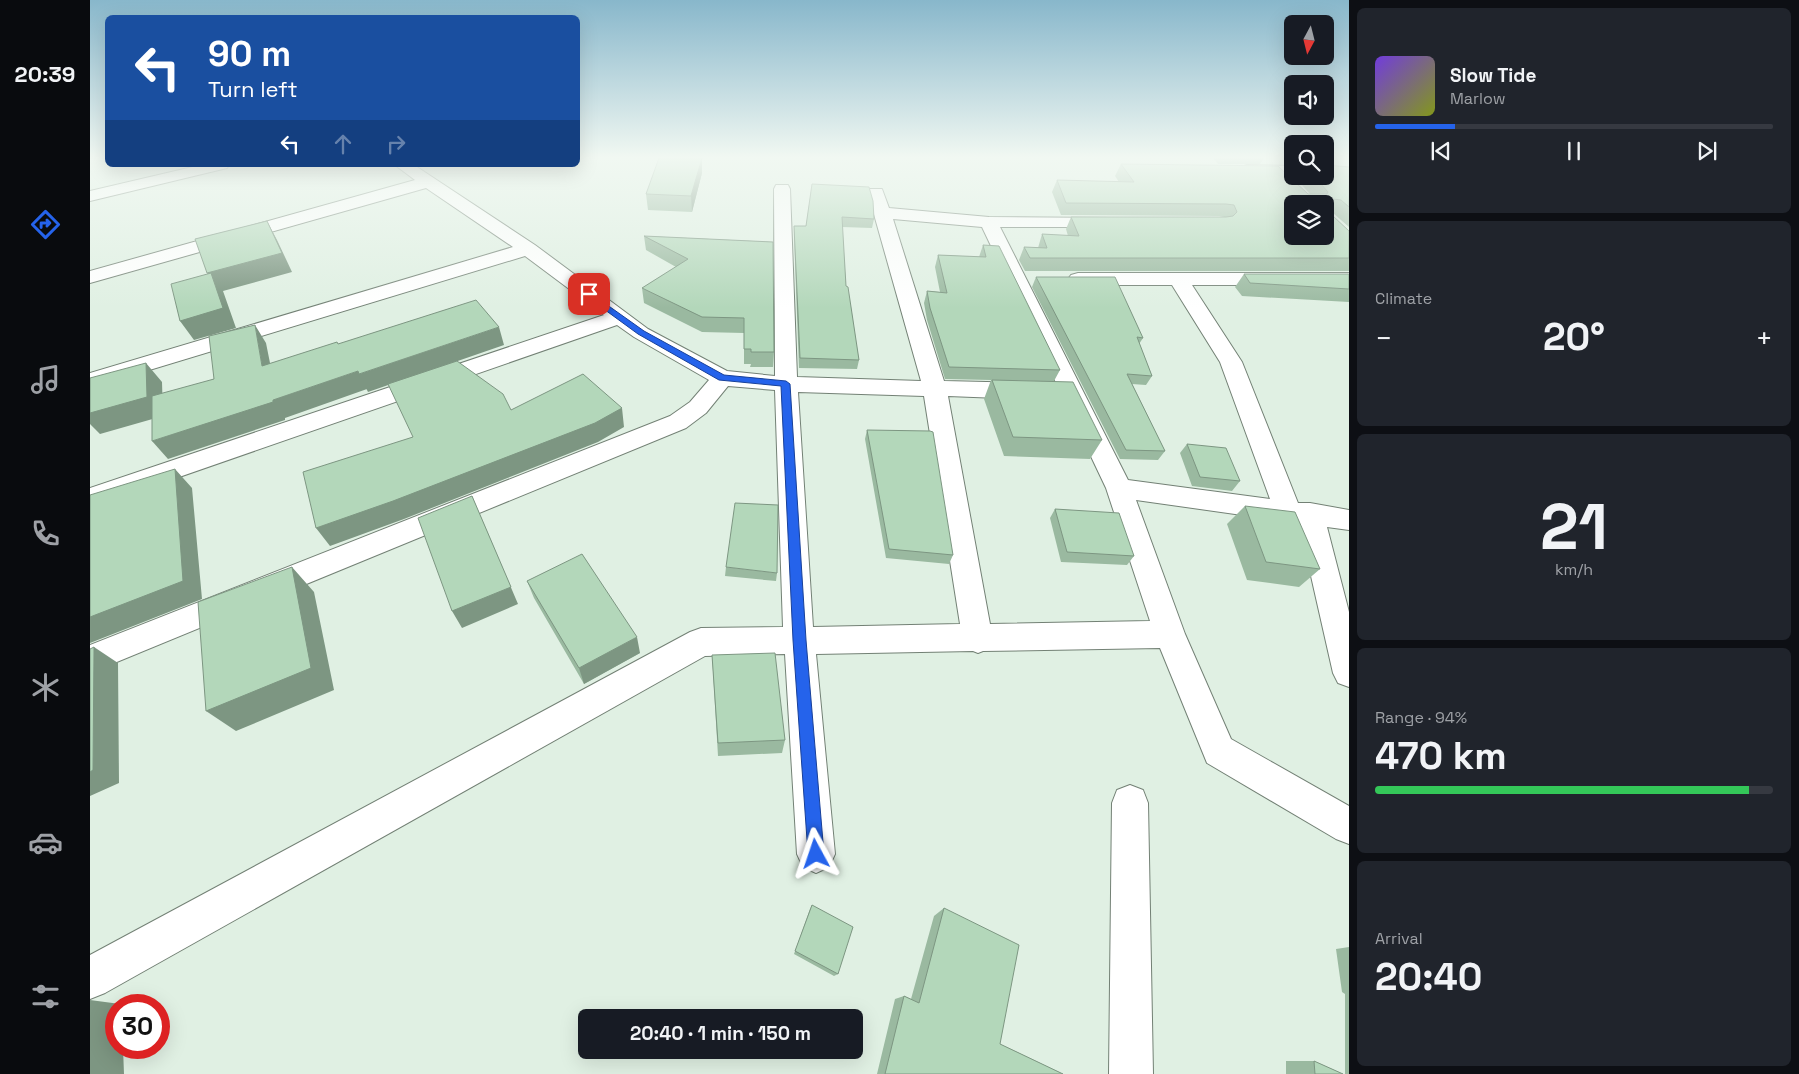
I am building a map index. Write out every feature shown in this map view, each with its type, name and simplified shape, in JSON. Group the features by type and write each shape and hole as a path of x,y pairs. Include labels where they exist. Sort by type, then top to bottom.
{"street":[{"path":"90,277 335,208"},
{"path":"466,208 528,250 641,333 722,378 786,384 935,390 1056,392"},
{"path":"782,208 786,384 799,640 816,854"},
{"path":"881,208 935,390 978,639"},
{"path":"909,208 989,222 1129,222"},
{"path":"989,222 1036,279 1056,392 1119,488 1170,634 1219,751 1349,826"},
{"path":"90,381 528,250"},
{"path":"1036,279 1349,278"},
{"path":"1179,280 1231,362 1299,512 1349,673"},
{"path":"90,498 620,317"},
{"path":"90,659 678,422 702,406 722,378"},
{"path":"1119,488 1349,520"},
{"path":"90,978 701,642 978,639 1170,634"},
{"path":"1130,803 1131,1074"}],"building":[{"path":"809,208 873,208 874,219 842,217 846,286 848,287 859,360 800,358 794,226 806,226"},
{"path":"1235,208 1284,208 1284,245 1334,245 1334,217 1349,231 1349,258 1030,258 1024,247 1047,248 1042,234 1079,236 1071,217 1233,216 1237,212"},
{"path":"267,221 282,253 207,273 195,239"},
{"path":"644,236 773,242 774,352 751,352 751,349 744,349 744,318 702,317 642,288 688,259"},
{"path":"983,245 999,246 1060,370 949,367 930,308 927,291 947,293 938,255 986,257"},
{"path":"211,273 223,308 180,321 171,284"},
{"path":"1244,274 1349,274 1349,289 1250,283"},
{"path":"1036,277 1115,277 1143,338 1137,337 1152,376 1127,374 1165,451 1126,450"},
{"path":"476,300 499,327 359,374 358,371 273,400 273,402 152,441 152,396 214,379 209,336 255,325 262,366"},
{"path":"457,361 503,394 511,410 583,374 622,408 595,423 393,501 316,528 303,472 413,437 388,384"},
{"path":"146,363 147,397 90,413 90,378"},
{"path":"992,380 1073,382 1102,440 1013,437"},
{"path":"867,430 933,432 953,555 889,549"},
{"path":"1187,444 1226,448 1240,481 1200,477"},
{"path":"175,469 183,581 90,617 90,495"},
{"path":"472,496 511,587 452,611 418,518"},
{"path":"735,503 778,505 777,573 726,567"},
{"path":"1245,506 1295,512 1320,569 1266,562"},
{"path":"1055,509 1119,513 1134,556 1067,552"},
{"path":"582,554 637,637 579,668 527,581"},
{"path":"292,567 311,668 206,711 198,602"},
{"path":"94,647 93,770 90,772 90,649"},
{"path":"775,653 785,740 718,743 712,655"},
{"path":"812,905 853,927 838,974 795,951"},
{"path":"944,908 1019,945 1000,1044 1063,1074 885,1074 904,996 919,1003"},
{"path":"1314,1061 1343,1074 1315,1074"}],"route":[{"path":"589,294 641,333 722,378 786,384 799,640 816,854"}]}
